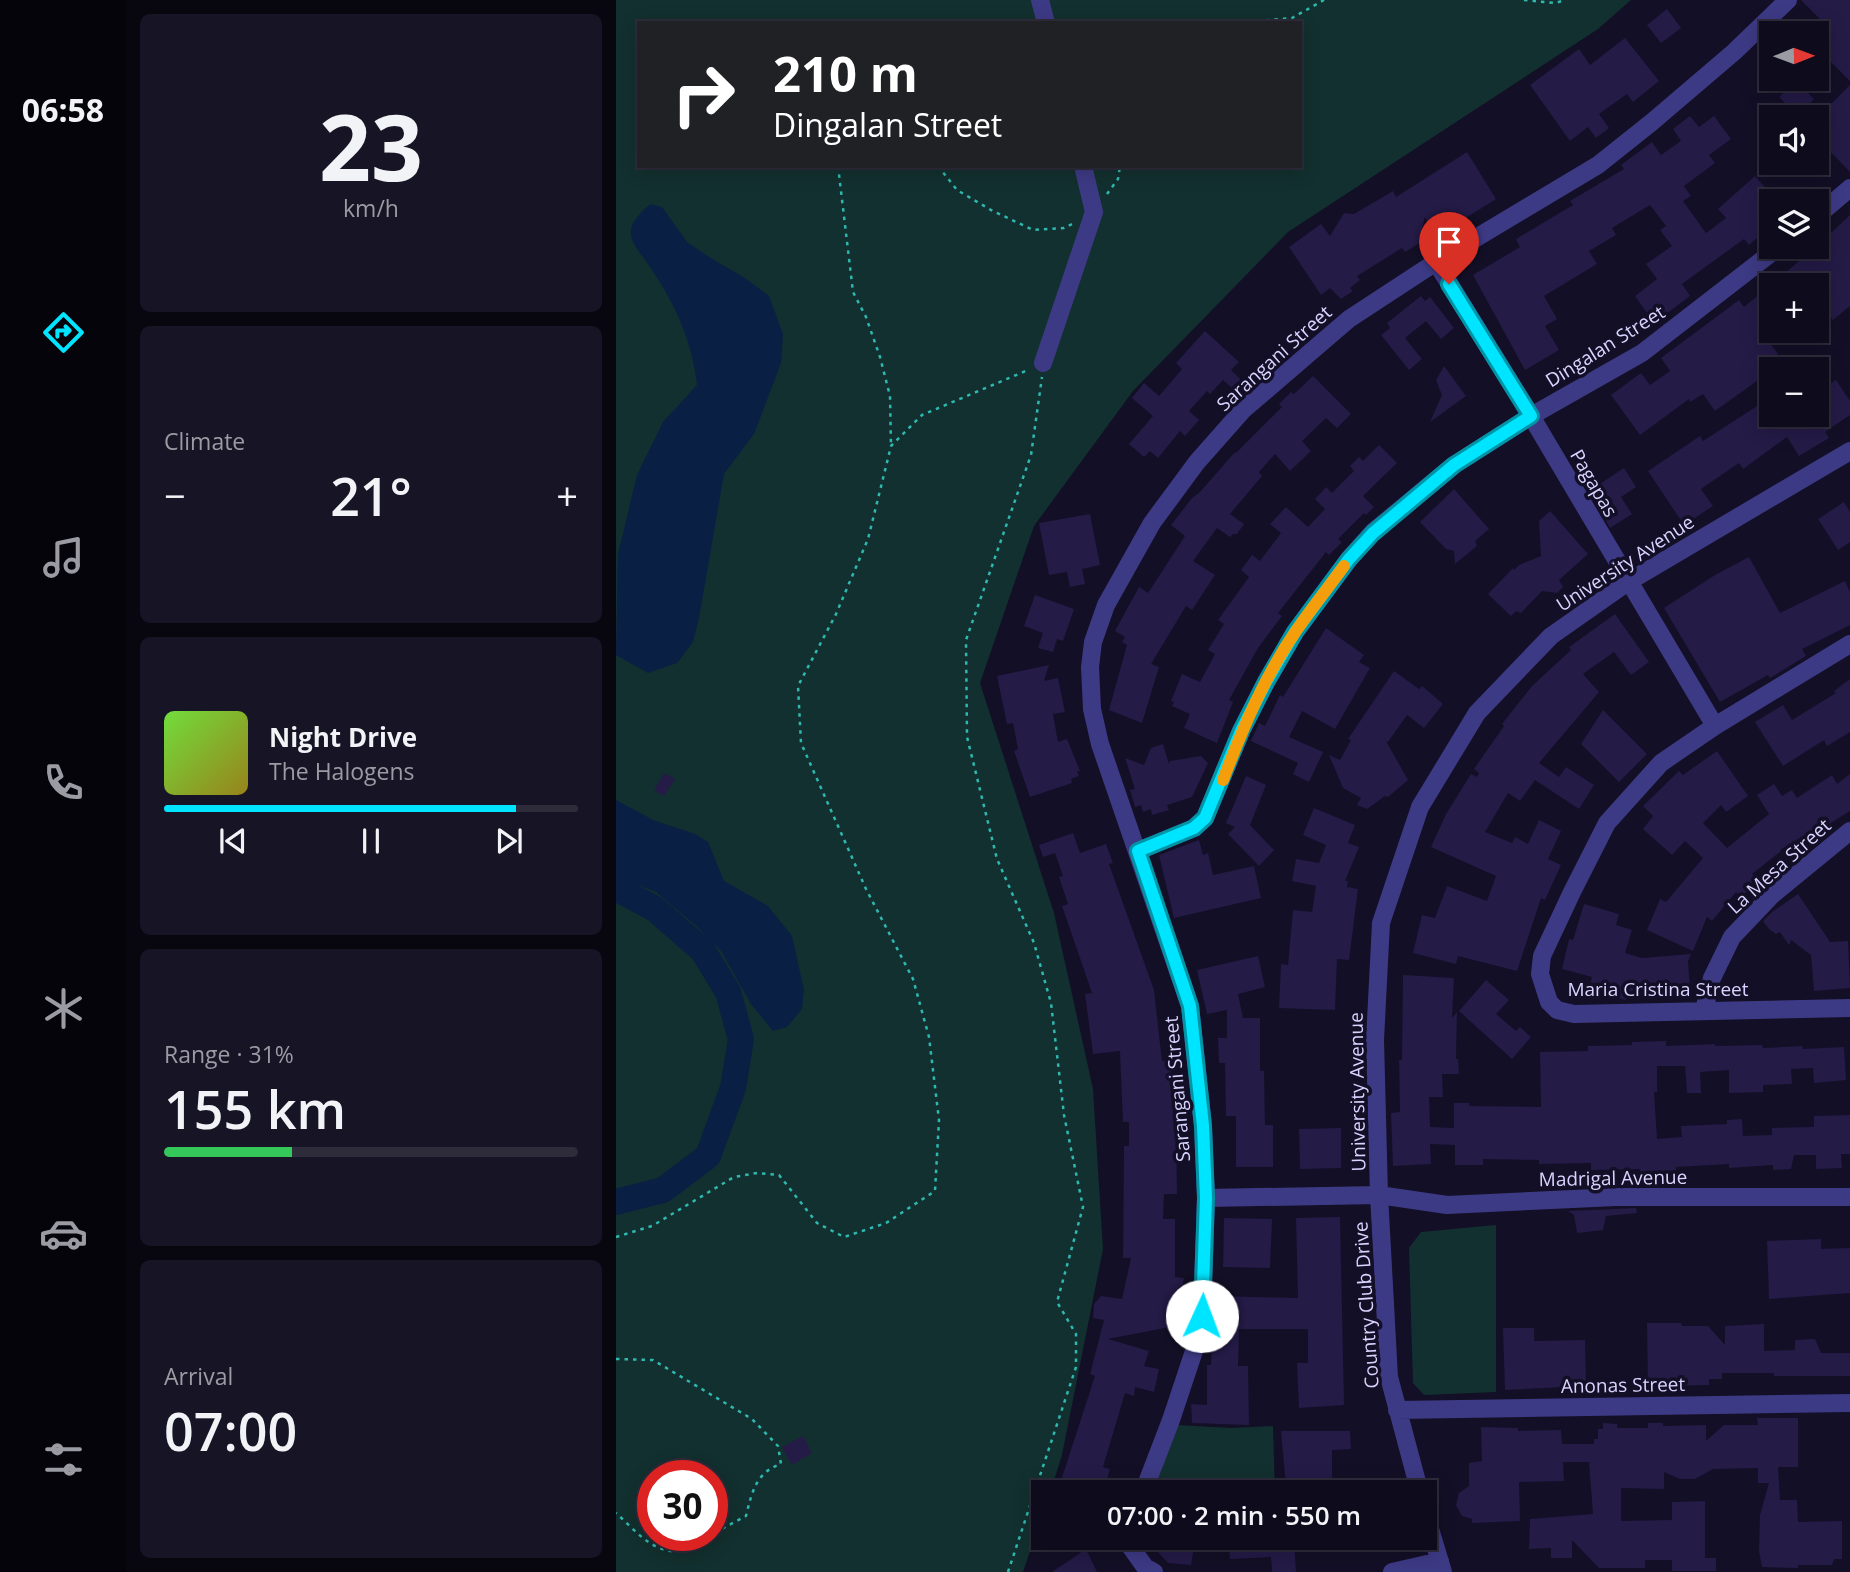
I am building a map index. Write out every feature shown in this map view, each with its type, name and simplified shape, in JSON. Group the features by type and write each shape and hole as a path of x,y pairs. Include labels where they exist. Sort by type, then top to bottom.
{"street":[{"path":"1040,0 1045,21"},
{"name":"Sarangani Street","path":"1148,1480 1196,1345 1202,1316 1206,1198 1203,1126 1190,1006 1100,744 1092,709 1090,667 1093,642 1106,605 1152,523 1197,462 1243,410 1349,319 1436,262 1598,165 1734,52 1788,0"},
{"path":"1043,363 1094,212 1083,168"},
{"path":"1829,206 1850,188"},
{"name":"Dingalan Street","path":"1138,851 1194,828 1205,818 1241,731 1295,632 1373,533 1454,465 1531,416 1642,353 1763,259"},
{"name":"Pagapas","path":"1436,262 1715,726"},
{"name":"University Avenue","path":"1379,1195 1375,1040 1381,923 1420,807 1477,713 1551,636 1628,582 1850,451"},
{"name":"Maria Cristina Street","path":"1850,645 1715,726 1661,763 1607,823 1542,956 1539,974 1549,1002 1557,1010 1574,1013 1850,1007"},
{"name":"La Mesa Street","path":"1704,1010 1712,978 1732,937 1772,895 1850,831"},
{"name":"Madrigal Avenue","path":"1206,1198 1379,1195 1447,1205 1616,1197 1850,1197"},
{"name":"Country Club Drive","path":"1379,1195 1389,1377 1416,1480"},
{"name":"Anonas Street","path":"1397,1410 1850,1403"},
{"path":"1133,1550 1145,1567 1154,1572"},
{"path":"1392,1572 1442,1567 1437,1550"}],"path":[{"path":"1256,21 1292,18 1324,0"},
{"path":"1524,0 1555,3 1566,0"},
{"path":"616,1237 652,1226 734,1177 757,1173 779,1175 817,1223 844,1237 886,1223 935,1191 939,1120 929,1037 913,979 866,889 801,743 798,686 836,614 867,539 891,446 890,396 866,317 853,292 838,168"},
{"path":"940,168 957,190 1033,230 1064,228 1094,212 1118,179 1120,168"},
{"path":"891,446 922,415 1043,363"},
{"path":"1008,1572 1076,1367 1076,1334 1057,1303 1083,1207 1065,1115 1051,1003 1034,943 996,859 967,737 967,640 1031,455 1043,363"},
{"path":"616,1359 653,1360 752,1419 778,1446 781,1464 767,1469 753,1487 746,1516 680,1551 669,1552 655,1548 616,1513"}],"green space":[{"path":"616,0 1631,0 1598,29 1288,232 1133,391 1034,526 980,683 1054,913 1093,1089 1103,1249 1062,1455 1054,1480 1031,1480 1031,1548 1023,1572 616,1572"},
{"path":"1496,1225 1496,1392 1424,1395 1413,1383 1409,1248 1421,1232"},
{"path":"1177,1425 1231,1428 1273,1426 1275,1480 1158,1480"}],"water":[{"path":"650,204 662,207 687,242 769,296 783,334 781,363 754,434 724,474 693,642 677,663 648,673 616,655 618,554 637,475 663,422 697,385 691,352 680,322 666,292 632,239 633,223"},
{"path":"616,800 653,820 695,834 708,842 724,881 768,906 792,936 804,990 802,1009 787,1027 773,1031 751,1004 721,951 694,924 656,892 616,876"}],"building":[{"path":"1801,0 1850,0 1850,81 1829,60 1829,21 1818,21 1820,19"},
{"path":"1667,9 1681,28 1661,43 1647,25"},
{"path":"1625,38 1659,81 1633,102 1627,94 1599,114 1609,128 1596,138 1588,127 1570,141 1530,85 1579,49 1590,65"},
{"path":"1850,85 1850,172 1829,150 1829,106"},
{"path":"1785,91 1806,91 1814,99 1808,105 1787,105 1779,97"},
{"path":"1690,116 1699,127 1714,116 1731,139 1709,155 1715,163 1684,186 1691,196 1683,201 1706,233 1726,218 1718,209 1755,176 1767,189 1759,189 1759,236 1749,245 1744,239 1682,284 1690,296 1654,323 1635,296 1657,279 1646,264 1672,246 1660,230 1666,226 1650,205 1612,228 1616,235 1589,251 1597,264 1544,296 1557,319 1545,326 1559,350 1525,370 1473,275 1520,247 1516,239 1573,205 1570,201 1624,169 1621,165 1652,142 1661,155 1681,141 1673,129"},
{"path":"1467,152 1496,199 1437,236 1425,217 1418,244 1405,252 1402,248 1357,276 1360,280 1350,288 1353,291 1341,299 1330,288 1321,295 1289,247 1321,224 1330,236 1344,213 1354,214 1393,191 1396,197"},
{"path":"1850,215 1850,306 1833,320 1829,315 1829,273 1785,273 1802,259 1829,259 1829,235"},
{"path":"1759,294 1759,343 1770,343 1778,354 1774,357 1759,357 1759,380 1715,411 1703,394 1690,402 1689,399 1640,435 1611,395 1641,373 1650,385 1670,371 1661,358 1739,300 1744,307"},
{"path":"1421,296 1425,301 1430,297 1454,328 1441,339 1426,321 1405,338 1422,359 1409,370 1381,335 1390,328 1387,323"},
{"path":"1205,331 1239,362 1231,370 1241,380 1232,388 1223,380 1210,394 1207,391 1189,411 1199,420 1185,436 1180,431 1158,458 1150,451 1144,457 1129,444 1153,416 1132,398 1144,383 1159,396 1182,369 1176,363"},
{"path":"1444,366 1466,396 1430,422 1442,395 1436,380"},
{"path":"1313,376 1351,414 1337,428 1326,418 1302,441 1311,451 1290,471 1275,454 1259,472 1262,476 1230,514 1244,524 1237,534 1230,537 1217,528 1193,561 1215,575 1192,610 1186,606 1151,664 1159,667 1142,723 1109,710 1127,645 1122,642 1125,637 1115,631 1139,587 1148,593 1185,536 1171,525 1235,452 1282,407 1279,404"},
{"path":"1836,380 1850,401 1850,415 1825,432 1829,438 1799,456 1787,437 1743,469 1739,463 1701,489 1713,506 1684,525 1648,471 1700,436 1703,441 1759,405 1759,427 1829,427 1829,385"},
{"path":"1379,445 1397,463 1363,496 1374,507 1366,515 1364,513 1338,539 1342,542 1329,555 1326,552 1278,613 1282,616 1258,648 1229,700 1233,702 1217,743 1184,728 1190,714 1172,706 1174,702 1171,701 1182,674 1200,682 1215,654 1208,650 1224,624 1218,620 1249,577 1241,570 1252,555 1260,561 1281,533 1270,524 1286,507 1308,527 1325,509 1315,499 1326,487 1332,493 1354,471 1350,466 1359,457 1363,461"},
{"path":"1624,468 1636,487 1621,497 1632,514 1610,528 1600,510 1609,504 1597,486"},
{"path":"1454,489 1489,529 1475,541 1477,546 1455,564 1454,551 1446,549 1420,522"},
{"path":"1844,502 1850,512 1850,542 1838,550 1818,519"},
{"path":"1550,511 1588,554 1559,580 1563,587 1557,593 1542,591 1521,613 1516,611 1511,616 1488,594 1513,568 1514,570 1519,565 1541,556 1539,521"},
{"path":"1090,514 1100,565 1082,569 1085,584 1070,587 1067,572 1049,575 1039,523"},
{"path":"1749,557 1780,613 1845,581 1850,592 1850,625 1802,649 1806,656 1770,678 1768,675 1720,702 1664,608"},
{"path":"1035,595 1074,609 1063,641 1057,639 1053,652 1038,648 1043,633 1024,626"},
{"path":"1615,614 1649,662 1631,675 1614,652 1583,674 1599,692 1539,763 1559,777 1566,767 1594,785 1579,809 1535,780 1520,801 1508,793 1485,832 1512,843 1515,837 1528,844 1539,820 1561,831 1548,859 1561,865 1545,900 1541,898 1517,971 1458,956 1456,964 1413,953 1422,915 1435,918 1447,886 1487,901 1496,876 1431,847 1446,814 1471,774 1477,777 1479,773 1474,769 1504,726 1502,724 1532,686 1571,650 1569,647"},
{"path":"1326,628 1364,655 1359,662 1370,668 1335,729 1302,711 1289,737 1323,752 1309,782 1293,774 1298,763 1251,741 1259,723 1265,726 1280,695 1283,697"},
{"path":"1049,665 1044,681 1058,678 1065,712 1053,714 1058,742 1067,739 1080,771 1077,771 1079,776 1071,779 1072,783 1030,797 1014,751 1018,749 1013,723 1007,724 997,676"},
{"path":"1394,671 1419,689 1422,686 1443,704 1424,728 1407,715 1388,742 1386,741 1408,780 1388,797 1385,796 1367,809 1357,805 1361,798 1343,788 1329,755 1340,760 1351,740 1348,739"},
{"path":"1850,679 1850,732 1827,746 1824,740 1783,766 1755,722 1783,705 1792,720 1836,693 1834,691"},
{"path":"1603,710 1647,754 1619,782 1581,744"},
{"path":"1163,744 1169,764 1170,761 1201,756 1208,763 1192,797 1167,805 1169,810 1152,815 1151,809 1143,812 1141,805 1135,807 1130,790 1135,789 1125,758 1144,765 1151,748"},
{"path":"1717,751 1748,796 1726,812 1721,805 1703,823 1727,848 1769,814 1757,795 1774,784 1782,796 1792,790 1797,798 1832,775 1837,784 1850,774 1850,811 1780,850 1752,874 1758,880 1741,898 1736,892 1712,921 1707,917 1693,951 1647,930 1660,899 1666,902 1703,858 1685,841 1672,855 1643,829 1653,816 1643,806 1679,771 1683,775"},
{"path":"664,773 675,779 664,796 654,790"},
{"path":"1246,776 1266,785 1250,825 1274,850 1259,866 1228,834 1235,827 1226,823"},
{"path":"1314,808 1355,825 1348,843 1359,847 1345,881 1348,881 1347,887 1358,889 1349,960 1337,959 1335,1010 1279,1008 1281,964 1288,965 1293,910 1312,912 1316,886 1292,881 1296,859 1319,863 1326,845 1303,835"},
{"path":"1073,833 1080,853 1106,844 1113,863 1109,864 1154,990 1162,1061 1171,1060 1177,1194 1164,1194 1163,1219 1175,1219 1175,1277 1184,1278 1175,1326 1108,1339 1149,1351 1144,1366 1159,1369 1154,1392 1135,1387 1134,1396 1125,1393 1103,1467 1110,1469 1107,1480 1061,1480 1095,1376 1090,1374 1104,1320 1093,1318 1094,1304 1101,1296 1122,1299 1131,1258 1123,1258 1124,1146 1129,1146 1129,1122 1123,1122 1120,1051 1093,1054 1085,994 1092,993 1062,906 1068,904 1059,877 1063,876 1055,853 1043,857 1039,845"},
{"path":"1199,840 1203,855 1208,853 1213,875 1254,866 1261,898 1174,918 1159,855"},
{"path":"1798,894 1830,942 1848,941 1850,988 1814,991 1811,955 1791,940 1789,945 1780,932 1776,934 1763,921"},
{"path":"1584,904 1619,914 1616,925 1632,930 1625,953 1642,958 1691,954 1688,961 1690,989 1628,993 1626,1000 1588,991 1592,977 1562,969 1569,939 1573,940"},
{"path":"1258,956 1265,987 1238,994 1243,1018 1260,1018 1260,1071 1264,1071 1265,1125 1273,1125 1273,1167 1236,1167 1236,1116 1226,1116 1225,1063 1219,1063 1218,1038 1227,1038 1227,1010 1207,1014 1197,970"},
{"path":"1403,975 1454,978 1452,1018 1457,1012 1456,1059 1459,1074 1442,1074 1443,1097 1429,1097 1430,1127 1454,1128 1454,1103 1469,1103 1469,1106 1541,1107 1540,1052 1588,1051 1588,1046 1666,1041 1666,1046 1715,1044 1762,1045 1763,1048 1802,1046 1803,1049 1844,1047 1846,1080 1814,1083 1813,1068 1791,1069 1792,1084 1763,1085 1763,1092 1729,1093 1729,1070 1700,1072 1701,1093 1687,1093 1685,1066 1657,1066 1657,1092 1654,1092 1657,1139 1682,1137 1681,1126 1727,1124 1727,1120 1742,1119 1743,1136 1772,1135 1772,1128 1814,1127 1814,1116 1850,1115 1850,1154 1841,1154 1842,1168 1816,1169 1816,1155 1794,1155 1791,1169 1773,1170 1773,1165 1729,1168 1729,1164 1676,1167 1676,1172 1641,1175 1640,1169 1591,1170 1591,1163 1539,1164 1539,1160 1483,1159 1483,1165 1455,1165 1455,1145 1430,1144 1431,1164 1393,1166 1391,1113 1400,1112 1399,1060 1402,1060"},
{"path":"1486,980 1509,1000 1496,1014 1516,1031 1520,1027 1531,1037 1512,1059 1459,1011"},
{"path":"1341,1128 1341,1168 1300,1169 1299,1129"},
{"path":"1636,1208 1637,1213 1606,1216 1603,1230 1577,1233 1574,1215 1568,1211"},
{"path":"1340,1217 1344,1405 1299,1408 1297,1363 1308,1363 1308,1329 1239,1329 1238,1366 1248,1366 1249,1425 1192,1423 1191,1404 1207,1405 1207,1365 1211,1365 1214,1296 1298,1298 1296,1218"},
{"path":"1224,1218 1272,1219 1270,1268 1223,1267"},
{"path":"1821,1239 1821,1249 1850,1248 1850,1293 1769,1299 1767,1241"},
{"path":"1647,1323 1708,1326 1725,1345 1725,1326 1764,1324 1764,1351 1795,1350 1795,1340 1815,1339 1821,1353 1850,1353 1850,1376 1722,1373 1722,1379 1709,1379 1709,1385 1648,1386"},
{"path":"1503,1328 1534,1328 1534,1341 1585,1340 1586,1386 1505,1390"},
{"path":"1757,1418 1798,1418 1798,1467 1778,1467 1780,1500 1797,1500 1798,1522 1842,1521 1842,1559 1834,1559 1832,1565 1762,1567 1759,1551 1760,1515 1769,1483 1758,1483 1758,1468 1713,1469 1695,1479 1680,1479 1664,1472 1664,1489 1621,1488 1621,1521 1672,1520 1672,1502 1705,1501 1705,1558 1716,1558 1716,1571 1672,1571 1672,1560 1645,1560 1645,1568 1599,1568 1572,1540 1572,1558 1551,1558 1551,1548 1529,1549 1530,1519 1593,1514 1589,1462 1563,1462 1564,1481 1519,1482 1520,1521 1472,1523 1472,1519 1462,1516 1456,1505 1459,1493 1469,1486 1469,1463 1482,1461 1481,1427 1518,1428 1518,1431 1561,1430 1562,1444 1594,1444 1594,1439 1598,1439 1598,1429 1603,1429 1603,1423 1617,1424 1617,1428 1648,1428 1648,1423 1663,1423 1663,1426 1706,1425 1706,1441 1724,1425 1758,1425"},
{"path":"1281,1431 1350,1431 1351,1449 1332,1450 1332,1480 1285,1480"},
{"path":"803,1436 812,1453 792,1465 782,1447"},
{"path":"1086,1550 1097,1572 1052,1572"},
{"path":"1156,1550 1194,1550 1191,1565 1168,1563"},
{"path":"1229,1550 1295,1550 1296,1572 1272,1572 1271,1557 1230,1559"}],"waterway":[{"path":"616,888 655,909 703,951 728,992 741,1039 733,1088 708,1156 663,1190 616,1202"}],"slow traffic":[{"path":"1223,780 1241,731 1266,682 1295,632 1344,566"}],"route":[{"path":"1202,1316 1206,1198 1203,1126 1190,1006 1138,851 1194,828 1205,818 1241,731 1266,682 1295,632 1349,559 1373,533 1454,465 1531,416 1449,284"}]}
